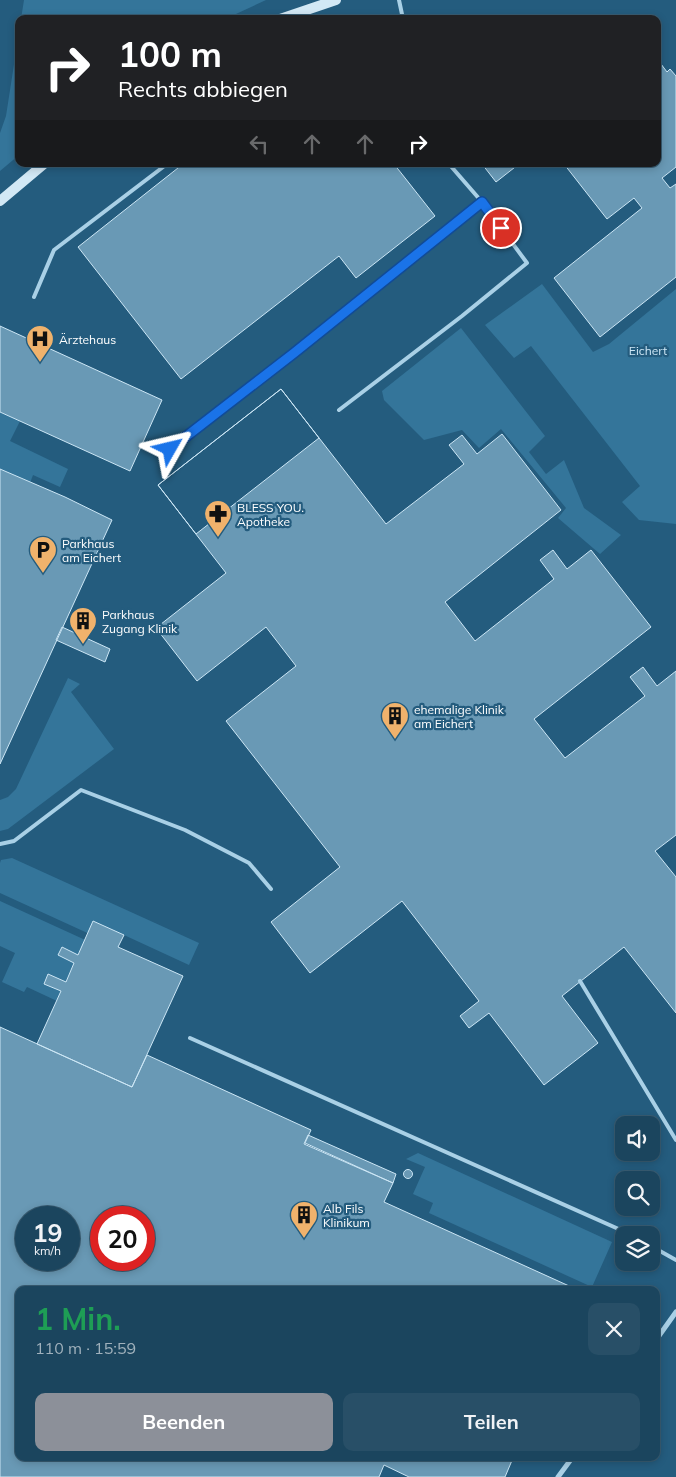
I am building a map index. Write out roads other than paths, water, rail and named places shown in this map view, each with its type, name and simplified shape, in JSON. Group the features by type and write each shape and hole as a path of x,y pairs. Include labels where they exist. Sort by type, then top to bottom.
{"street":[{"path":"292,15 336,0"},
{"path":"0,201 40,167"},
{"path":"660,1334 676,1312"},
{"path":"558,1477 570,1461"}],"lane":[{"path":"399,0 402,15"},
{"path":"34,297 54,250 163,167"},
{"path":"340,410 527,263 482,202 452,167"},
{"path":"170,449 294,353 482,202"},
{"path":"0,844 14,841 81,790 184,830 249,863 271,890"},
{"path":"580,982 676,1140"},
{"path":"190,1038 615,1227"},
{"path":"660,1251 676,1260"}],"place":[{"name":"Ärztehaus","path":"40,363"},
{"name":"BLESS YOU. Apotheke","path":"218,538"},
{"name":"Parkhaus am Eichert","path":"43,574"},
{"name":"Parkhaus Zugang Klinik","path":"83,645"},
{"name":"ehemalige Klinik am Eichert","path":"395,740"},
{"name":"Alb Fils Klinikum","path":"304,1239"}],"park label":[{"name":"Eichert","path":"648,350"}]}
